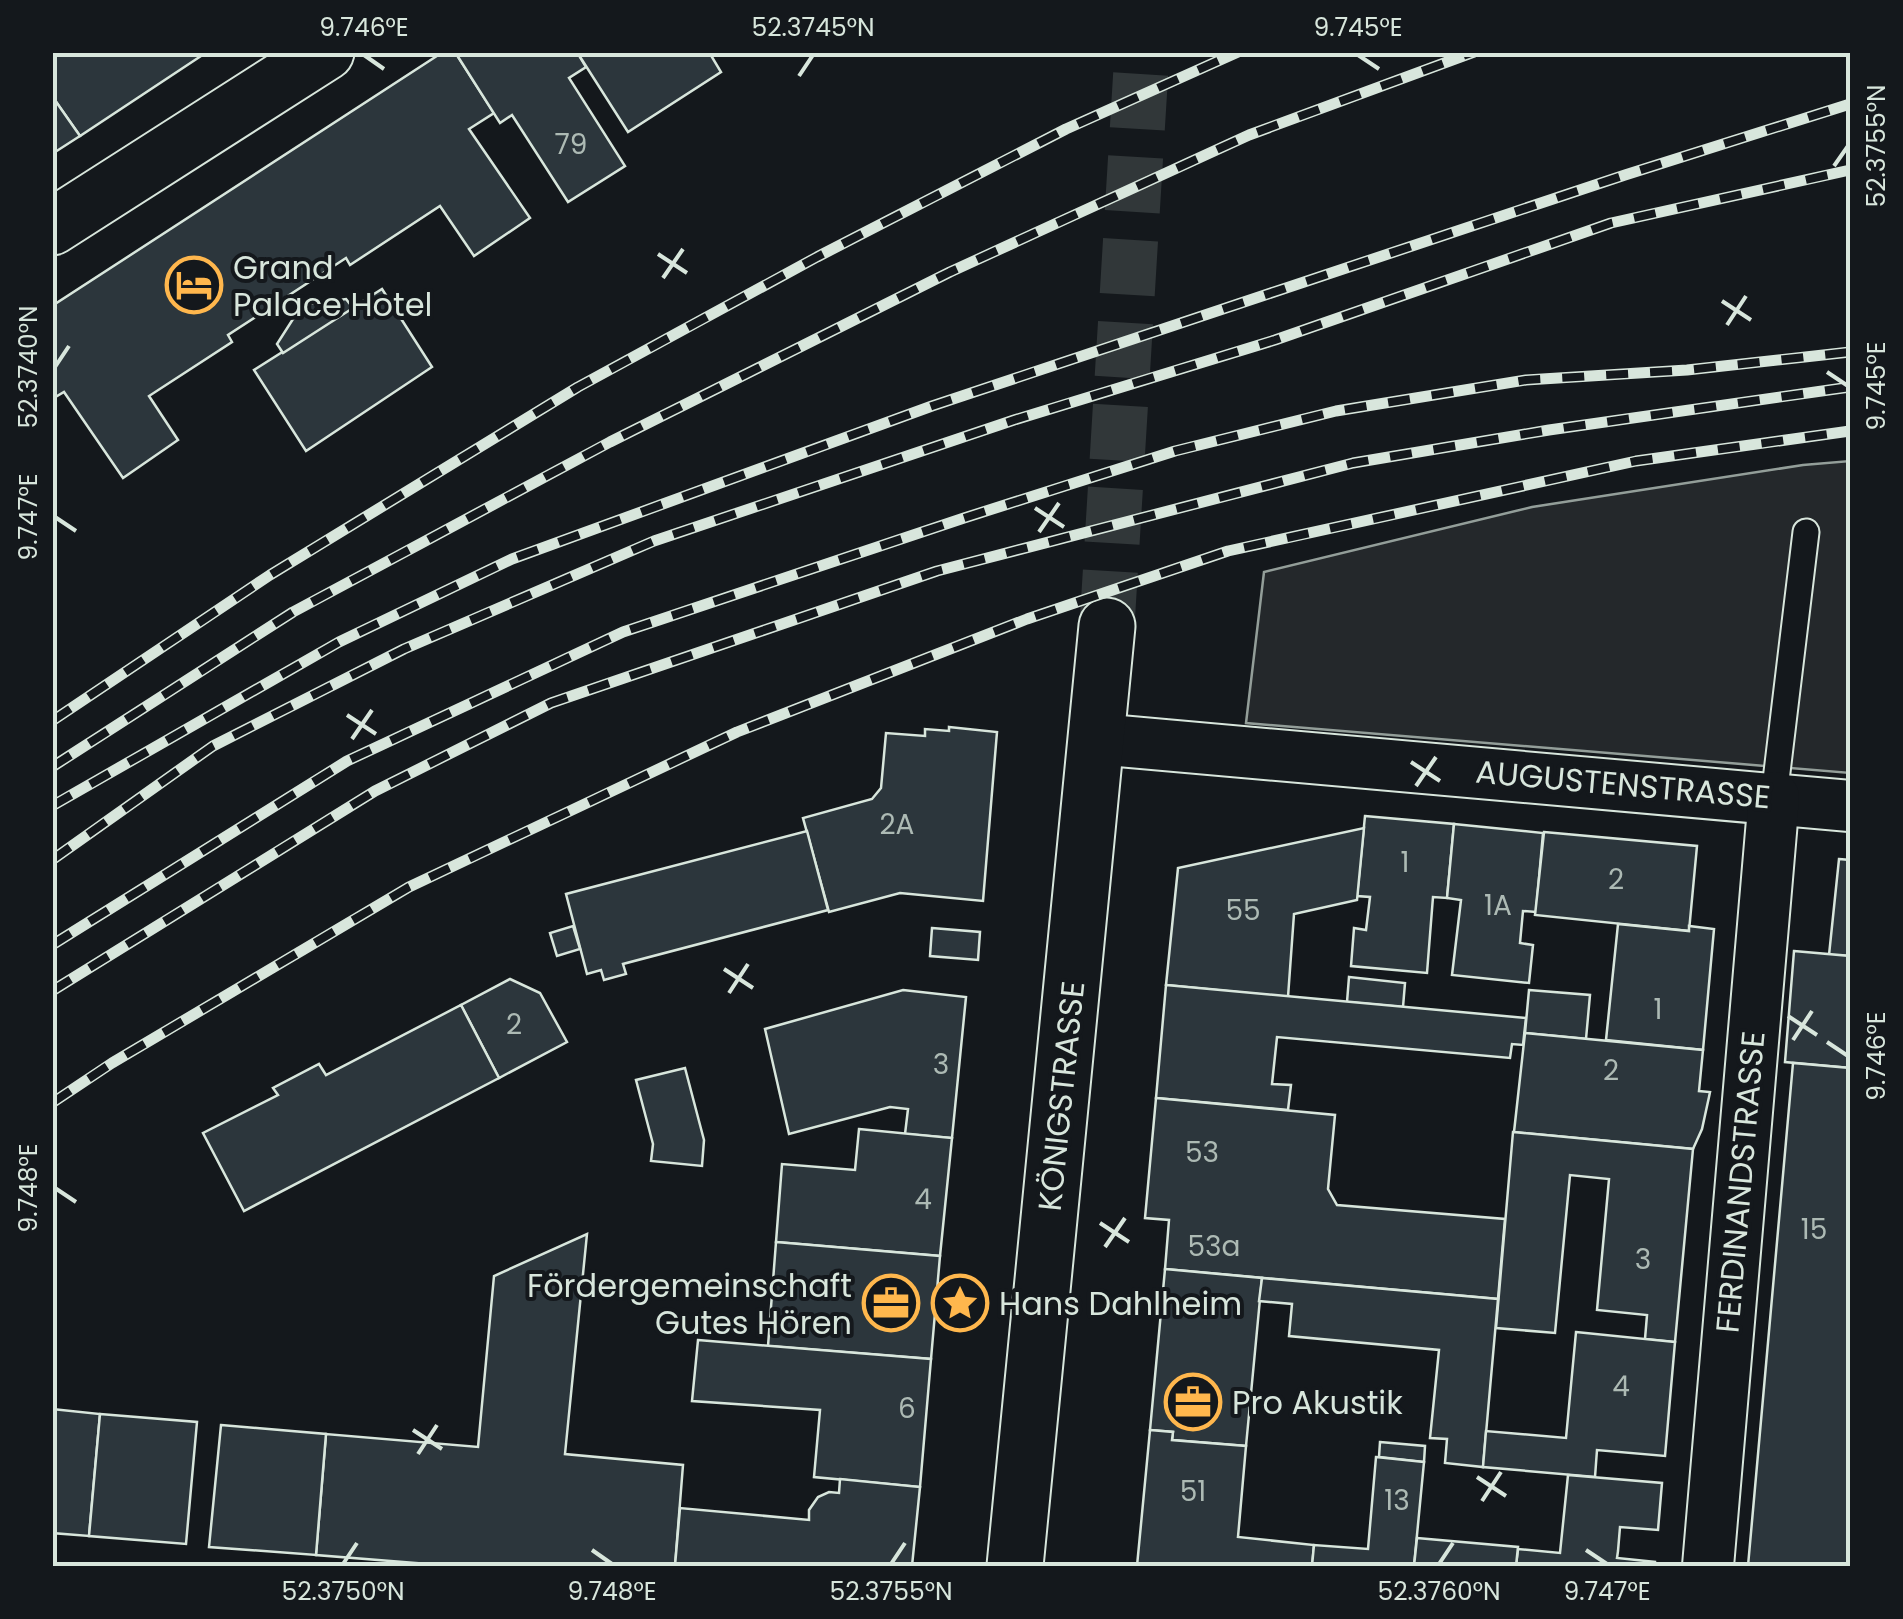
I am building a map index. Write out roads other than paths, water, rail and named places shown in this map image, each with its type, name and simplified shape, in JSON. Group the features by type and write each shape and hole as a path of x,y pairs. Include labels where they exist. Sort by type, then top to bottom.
{"street":[{"path":"52,227 326,52"},
{"name":"KÖNIGSTRASSE","path":"1015,1566 1107,626"},
{"name":"AUGUSTENSTRASSE","path":"1097,739 1850,806"},
{"name":"FERDINANDSTRASSE","path":"1708,1566 1774,797"}],"lane":[{"path":"1774,797 1806,532"}],"tunnel":[{"path":"1107,626 1142,52"}],"railway":[{"path":"52,721 270,575 578,387 817,257 1066,129 1238,52"},
{"path":"52,767 293,612 610,442 950,272 1249,135 1474,52"},
{"path":"52,806 339,642 512,559 932,406 1850,104"},
{"path":"52,860 213,746 404,649 654,541 1014,420 1275,340 1611,223 1850,170"},
{"path":"52,945 347,761 623,632 964,518 1175,451 1336,411 1526,380 1687,370 1850,352"},
{"path":"52,991 375,791 551,703 937,571 1353,463 1850,387"},
{"path":"52,1103 112,1063 409,887 737,732 1027,619 1228,551 1636,461 1850,431"}],"place":[{"name":"Grand Palace Hotel","path":"194,285"},
{"name":"Fördergemeinschaft Gutes Hören","path":"891,1303"},
{"name":"Hans Dahlheim","path":"960,1303"},
{"name":"Pro Akustik","path":"1193,1402"}]}
